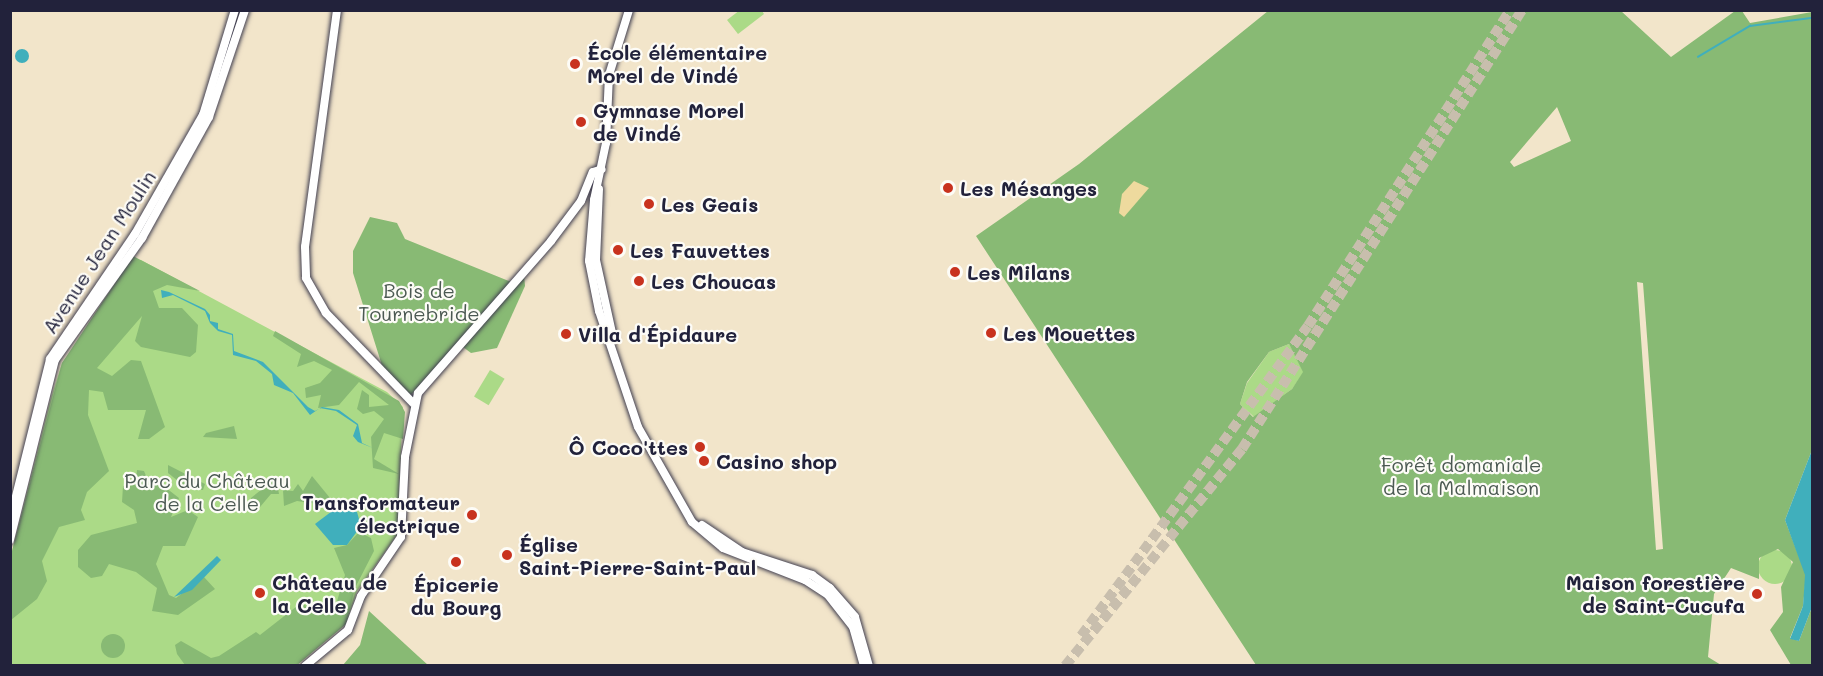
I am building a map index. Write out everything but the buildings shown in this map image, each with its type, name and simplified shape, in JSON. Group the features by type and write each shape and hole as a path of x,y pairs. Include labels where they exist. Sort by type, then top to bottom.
{"street":[{"name":"Avenue Jean Moulin","path":"10,520 50,359 135,234 203,115 235,10"},
{"name":"Avenue Jean Moulin","path":"10,540 55,360 142,238 210,117 245,10"},
{"path":"337,10 305,262 310,291 393,388 413,403"},
{"path":"629,10 610,70 602,170 590,235 592,281 615,362 655,463 688,517 711,540 748,561 805,579 835,601 853,627 864,666"},
{"path":"305,666 348,630 358,604 403,531 405,457 413,403 551,242 581,201 593,172 602,170"},
{"path":"599,185 596,260 603,303 642,424 676,494 726,544 812,575 839,596 859,626 869,666"}],"green space":[{"path":"740,10 762,11 764,14 738,34 727,20"},
{"name":"Forêt domaniale de la Malmaison","path":"1268,11 1621,11 1671,57 1735,11 1742,11 1750,23 1812,12 1812,450 1785,520 1806,575 1803,606 1790,638 1799,641 1812,607 1812,665 1791,665 1770,630 1783,612 1781,587 1793,562 1778,549 1759,558 1759,579 1731,568 1714,594 1708,657 1721,665 1256,665 976,236 1079,164","holes":["1557,107 1571,141 1514,167 1510,162","1637,282 1643,283 1663,549 1656,550","1289,344 1303,372 1292,389 1253,417 1240,404 1247,382 1269,352"]},
{"name":"Bois de Tournebride","path":"370,217 397,223 405,239 511,282 410,396 384,372 353,273 353,251"},
{"path":"133,256 200,291 167,285 153,291 159,308 182,308 198,325 196,352 190,357 141,347 135,341 142,316 97,368 112,376 131,360 141,361 165,427 149,439 138,439 146,410 108,410 103,392 89,390 88,415 109,471 87,492 81,510 85,520 59,527 42,561 47,581 37,599 11,620 11,555 62,363"},
{"name":"Parc du Château de la Celle","path":"141,260 387,392 403,407 397,535 357,591 346,624 297,665 11,666 11,555 62,363"},
{"path":"524,275 525,286 497,348 471,353 463,347"},
{"path":"275,331 399,401 405,412 403,439 384,433 374,459 399,474 373,468 371,437 384,419 374,411 363,414 357,409 362,390 369,395 369,407 389,405 359,382 339,405 318,408 321,395 306,398 305,388 320,383 332,370 314,361 297,367 301,354 273,336"},
{"path":"1289,344 1304,372 1292,389 1254,417 1240,404 1247,383 1269,352"},
{"path":"490,370 505,379 489,405 474,397"},
{"path":"234,426 237,439 203,437 206,433"},
{"path":"168,465 205,484 203,490 187,488 168,473"},
{"path":"137,470 144,471 149,483 161,484 179,498 171,517 188,510 198,517 185,546 163,546 156,564 169,595 176,598 204,577 215,589 178,615 152,611 157,588 136,572 109,564 102,576 91,578 78,567 78,550 91,535 137,523 134,510 122,502 123,486 136,481"},
{"path":"312,476 330,498 324,505 297,501 284,506 283,490 293,491 298,484 303,491"},
{"path":"276,478 279,494 271,494 260,507 251,507 251,498"},
{"path":"359,532 371,538 374,551 355,588 346,624 297,665 185,665 177,654 175,645 181,641 211,658 219,656 256,632 260,635 301,603 320,613 334,611 345,575 334,548 347,545"},
{"path":"1775,550 1787,555 1792,567 1787,579 1775,584 1763,579 1758,567 1763,555"},
{"path":"369,611 428,665 343,665 360,645"},
{"path":"113,634 122,637 125,646 122,655 113,658 104,655 101,646 104,637"}],"sand":[{"path":"1134,181 1149,188 1124,217 1119,213 1122,194"}],"water":[{"path":"22,49 27,51 29,56 27,61 22,63 17,61 15,56 17,51"},
{"path":"161,290 169,292 205,309 210,315 210,321 218,323 218,329 233,334 234,351 263,362 308,407 315,411 319,409 310,415 293,393 274,385 272,374 256,361 233,355 232,335 218,331 210,323 205,311 173,295 162,298"},
{"path":"320,408 339,410 358,424 362,443 373,448 358,442 353,436 357,425 336,411"},
{"path":"1812,450 1812,607 1799,641 1790,639 1803,606 1805,575 1785,520"},
{"path":"344,502 357,512 361,526 347,545 333,545 315,524"},
{"path":"217,556 221,560 192,590 174,597"}],"waterway":[{"path":"1698,57 1750,26 1812,18"}],"tunnel":[{"path":"1081,636 1308,326 1510,10"},
{"path":"1065,666 1242,449 1522,10"}],"place":[{"name":"École élémentaire Morel de Vindé","path":"575,64"},
{"name":"Gymnase Morel de Vindé","path":"581,122"},
{"name":"Les Mésanges","path":"948,188"},
{"name":"Les Geais","path":"649,204"},
{"name":"Les Fauvettes","path":"618,250"},
{"name":"Les Milans","path":"955,272"},
{"name":"Les Choucas","path":"639,281"},
{"name":"Les Mouettes","path":"991,333"},
{"name":"Villa d'Épidaure","path":"566,334"},
{"name":"Ô Coco'ttes","path":"700,447"},
{"name":"Casino shop","path":"704,461"},
{"name":"Transformateur électrique","path":"472,515"},
{"name":"Église Saint-Pierre-Saint-Paul","path":"507,555"},
{"name":"Épicerie du Bourg","path":"456,562"},
{"name":"Château de la Celle","path":"260,593"},
{"name":"Maison forestière de Saint-Cucufa","path":"1757,594"}]}
